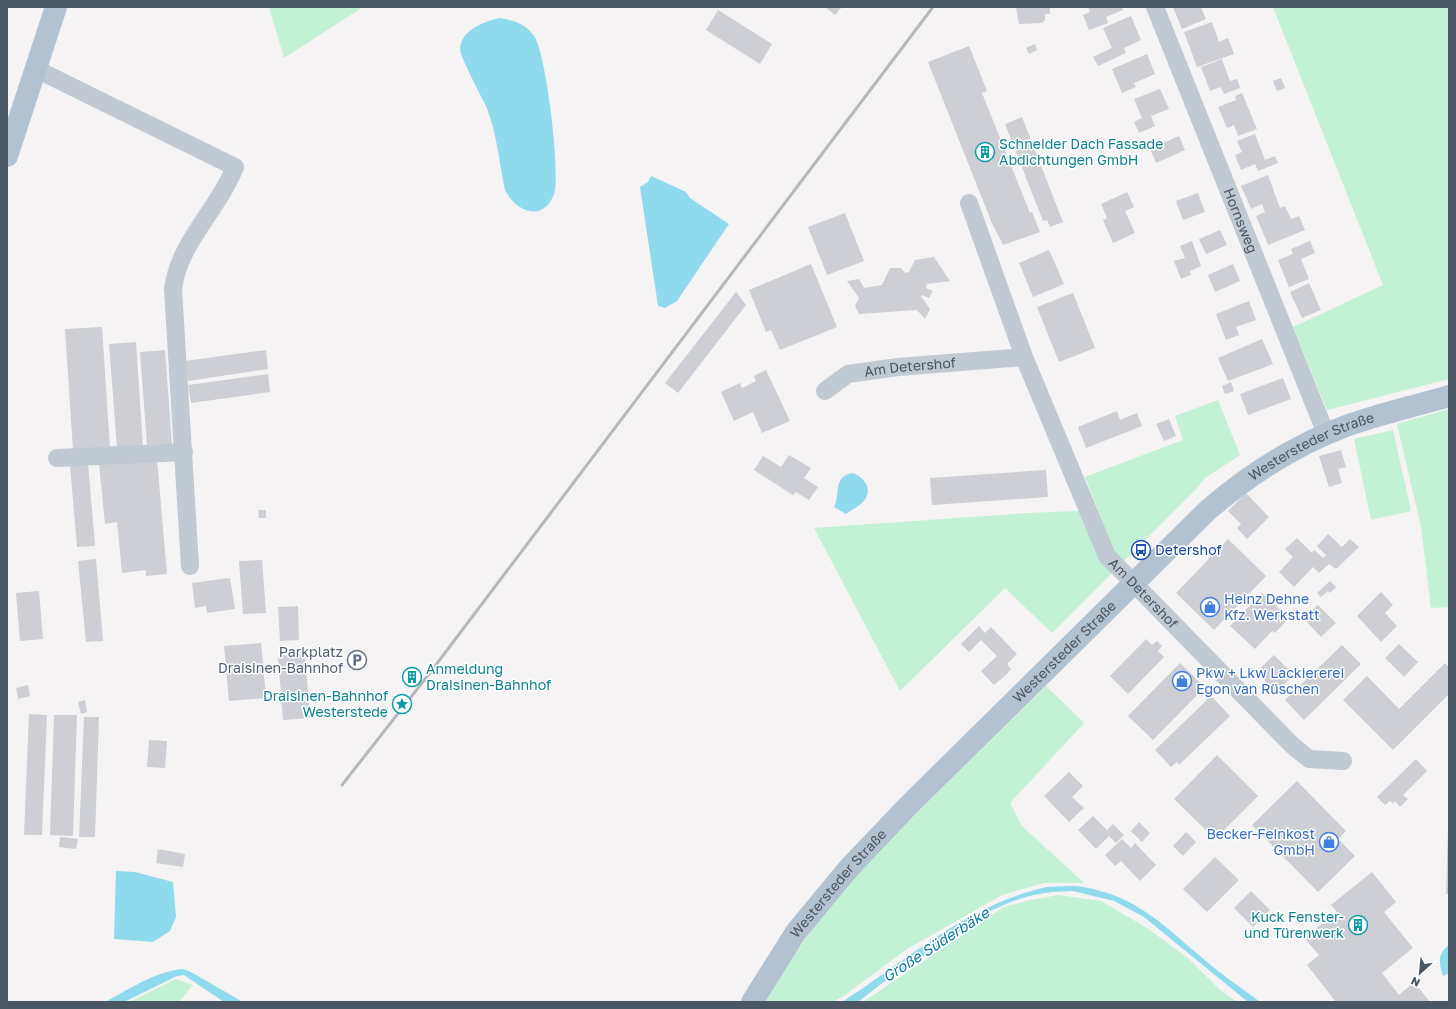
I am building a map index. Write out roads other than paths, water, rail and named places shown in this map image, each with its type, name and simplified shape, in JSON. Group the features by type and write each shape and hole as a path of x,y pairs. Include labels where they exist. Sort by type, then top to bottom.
{"main road":[{"path":"7,156 56,7"},
{"name":"Westersteder Straße","path":"752,1002 796,932 849,868 924,790 1208,510 1232,489 1278,458 1326,434 1347,426 1449,396"}],"street":[{"name":"Hornsweg","path":"1155,7 1326,434"},
{"path":"36,69 235,167 230,182 188,244 175,275 173,289 190,566"},
{"name":"Am Detershof","path":"969,203 1024,357 1107,556 1292,745 1309,759 1343,761"},
{"name":"Am Detershof","path":"825,391 848,374 898,367 1024,357"},
{"path":"57,458 184,452"}],"water":[{"path":"500,18 519,23 531,32 539,47 543,65 554,139 556,182 554,194 549,203 544,208 537,211 523,209 510,198 505,190 490,116 460,50 464,37 474,28 487,21"},
{"path":"651,176 686,192 690,198 729,224 677,301 665,308 658,306 640,187 648,182"},
{"path":"853,473 862,478 867,485 868,490 866,498 862,503 846,514 834,507 838,486 842,478"},
{"path":"116,871 135,872 173,882 176,917 170,931 153,942 114,939"},
{"name":"Große Süderbäke","path":"1070,886 1102,891 1136,906 1164,925 1212,966 1260,1002 1248,1002 1144,917 1114,901 1073,891 1033,895 1013,901 990,911 881,984 858,1002 842,1002 939,935 965,920 991,906 1018,895 1047,887"},
{"path":"1449,945 1449,973 1443,976 1440,959 1442,952"},
{"path":"182,969 189,971 243,1002 224,1002 184,975 177,976 124,1002 105,1002 152,977"}],"railway":[{"path":"342,785 429,674 933,7"}],"place":[{"name":"Schneider Dach Fassade Abdichtungen GmbH","path":"985,152"},
{"name":"Detershof","path":"1141,550"},
{"name":"Heinz Dehne Kfz. Werkstatt","path":"1210,607"},
{"name":"Parkplatz Draisinen-Bahnhof","path":"357,660"},
{"name":"Anmeldung Draisinen-Bahnhof","path":"412,677"},
{"name":"Pkw + Lkw Lackiererei Egon van Rüschen","path":"1182,681"},
{"name":"Draisinen-Bahnhof Westerstede","path":"402,704"},
{"name":"Becker-Feinkost GmbH","path":"1329,842"},
{"name":"Kuck Fenster- und Türenwerk","path":"1358,925"}]}
